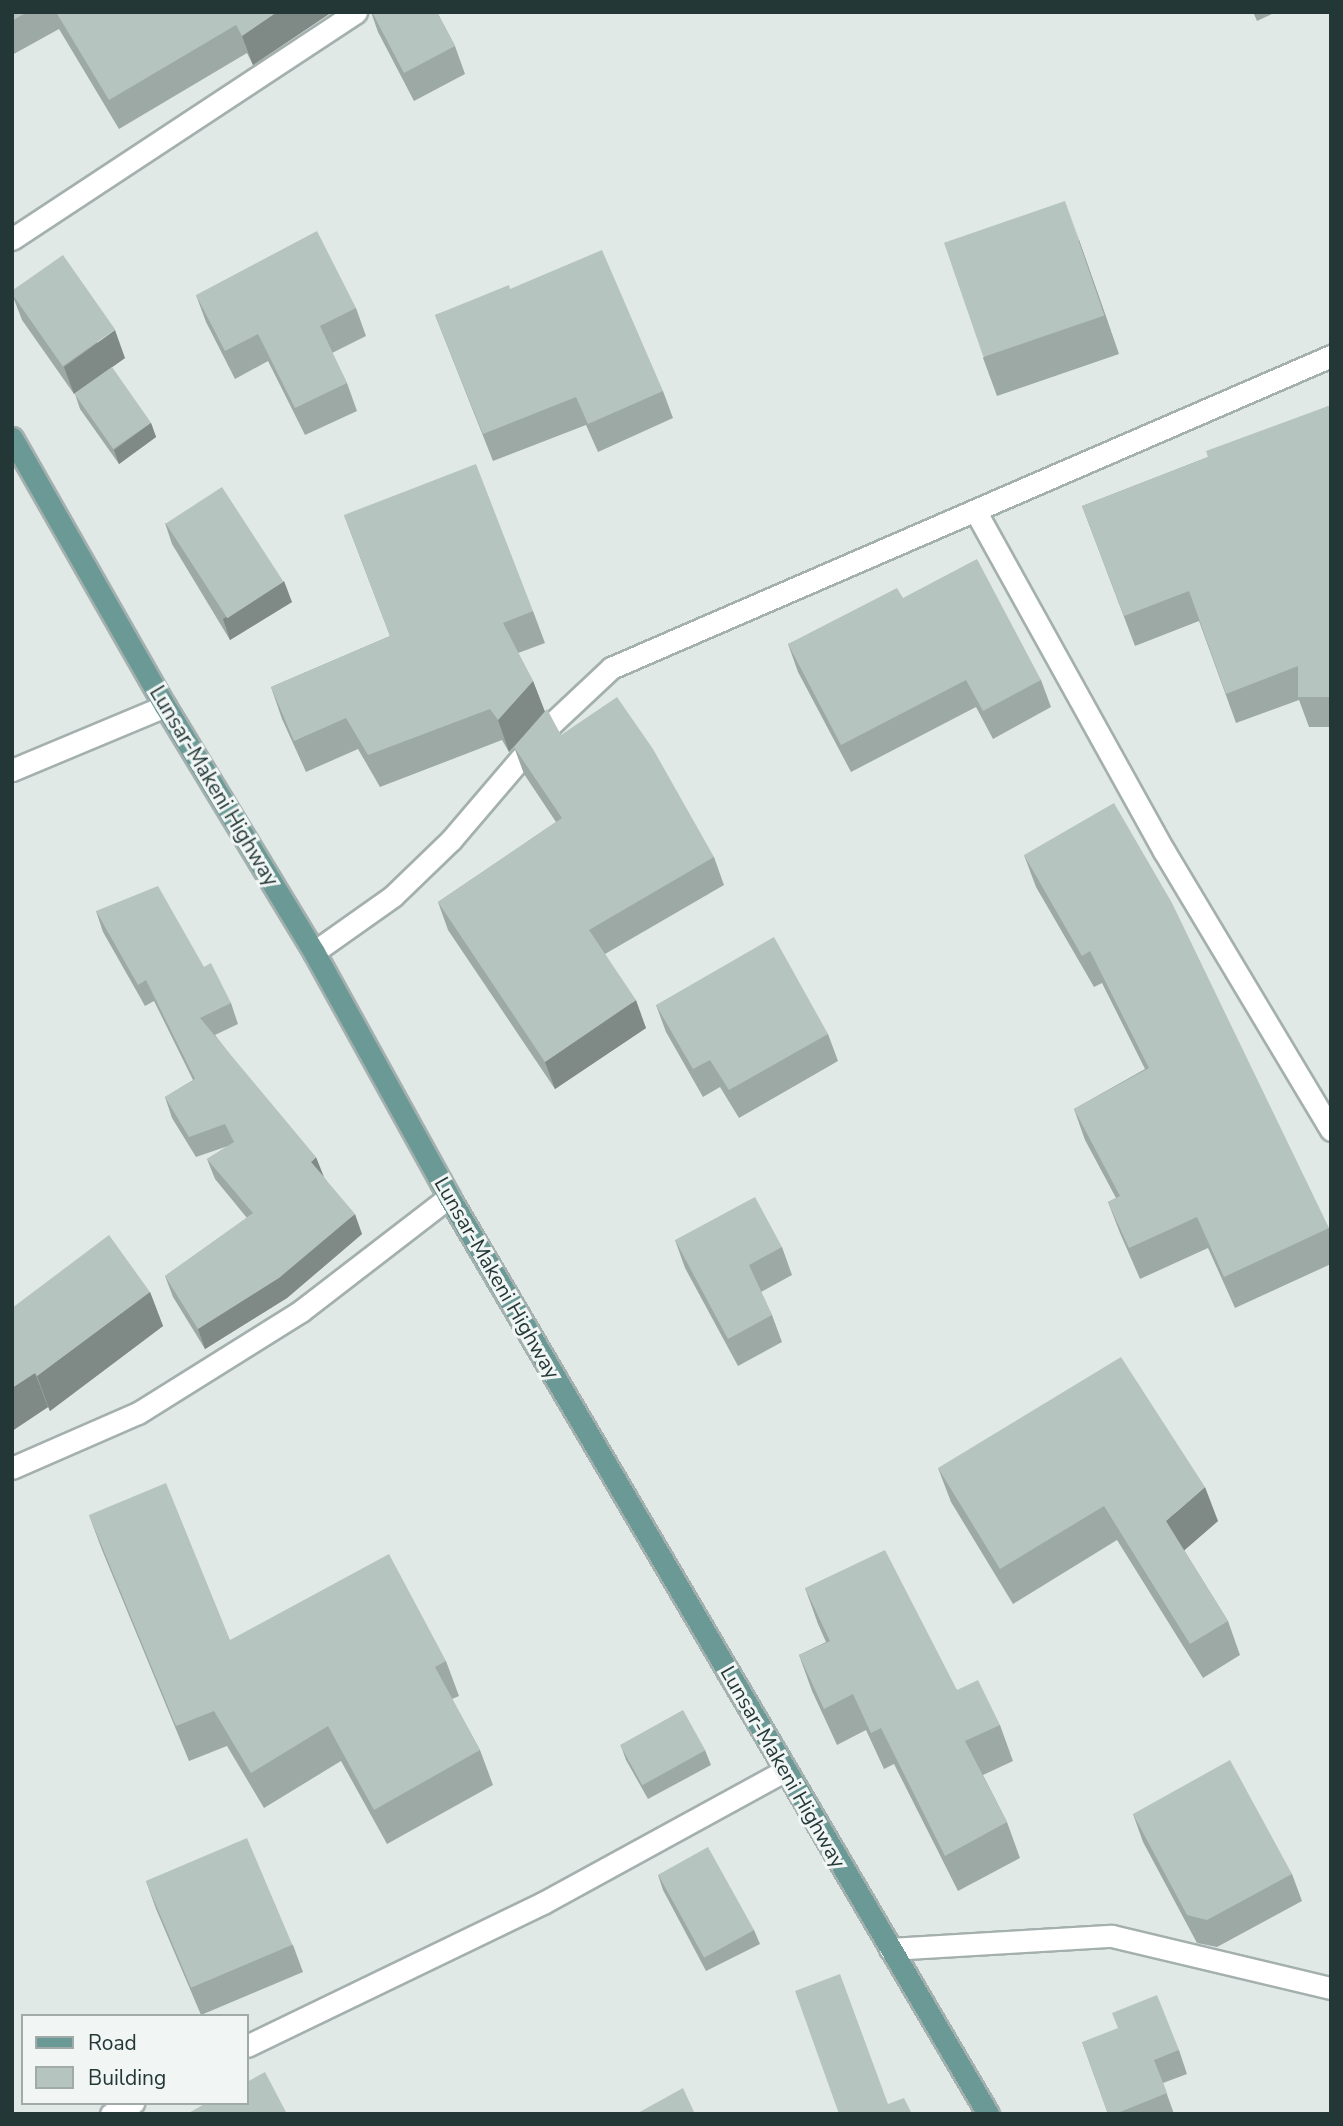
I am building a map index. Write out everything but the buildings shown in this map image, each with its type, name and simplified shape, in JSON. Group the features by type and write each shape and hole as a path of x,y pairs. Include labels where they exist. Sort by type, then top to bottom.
{"main road":[{"name":"Lunsar-Makeni Highway","path":"12,438 165,706 314,952 449,1197 988,2114"}],"street":[{"path":"12,239 356,12"},
{"path":"314,952 393,896 451,839 544,731 611,668 1331,356"},
{"path":"976,512 1164,851 1331,1130"},
{"path":"12,770 165,706"},
{"path":"12,1468 138,1413 301,1311 449,1197"},
{"path":"248,2046 543,1903 784,1770"},
{"path":"890,1949 1112,1936 1331,1988"},
{"path":"111,2114 128,2105"}]}
